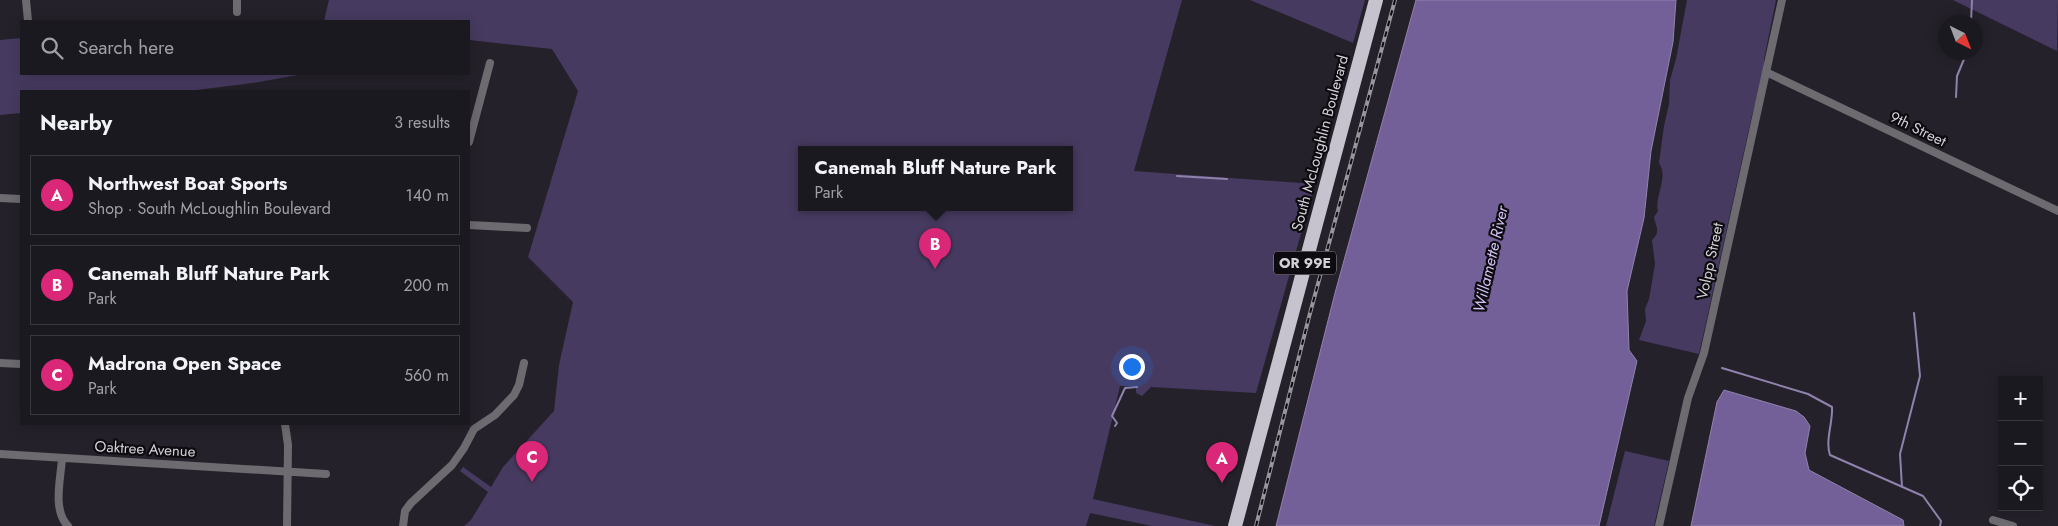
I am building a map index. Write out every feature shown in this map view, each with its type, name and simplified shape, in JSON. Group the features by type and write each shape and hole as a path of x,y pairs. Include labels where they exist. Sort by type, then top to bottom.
{"highway":[{"name":"South McLoughlin Boulevard","path":"1235,526 1376,0"}],"street":[{"path":"26,0 28,20"},
{"path":"237,0 237,12"},
{"name":"Volpp Street","path":"1659,526 1688,398 1704,353 1782,0"},
{"path":"470,138 490,63"},
{"name":"9th Street","path":"1766,72 2058,211"},
{"path":"0,198 20,199"},
{"path":"470,225 526,228"},
{"path":"0,363 20,364"},
{"path":"403,526 405,511 452,464 464,448 472,426 495,415 514,396 519,385 524,363"},
{"path":"285,425 288,471 287,526"},
{"name":"Oaktree Avenue","path":"0,454 326,474"},
{"path":"62,458 59,506 61,515 68,526"},
{"path":"1993,520 2013,526"}],"shaded area":[{"path":"329,0 1182,0 1134,171 1315,184 1256,393 1151,387 1142,396 1136,393 1136,386 1120,386 1093,499 1215,526 1152,526 1090,513 1086,526 464,526 471,520 488,492 460,471 463,467 491,487 503,467 554,411 559,365 573,302 528,257 578,91 552,49 470,40 470,20 324,20"},
{"path":"1250,0 1365,0 1353,43"},
{"path":"1687,0 1776,0 1764,59 1764,76 1752,115 1699,354 1639,340 1646,321 1645,309 1649,299 1655,264 1652,240 1657,232 1654,217 1658,211 1657,206 1662,181 1662,169 1659,163 1669,104 1670,80 1676,59"},
{"path":"1953,0 2058,0 2057,51"},
{"path":"20,38 20,75 298,75 197,90 20,90 20,113 0,115 0,40"},
{"path":"1625,451 1669,461 1654,526 1606,526"}],"water":[{"name":"Willamette River","path":"1416,0 1676,0 1673,42 1651,151 1644,218 1627,291 1629,350 1637,361 1599,526 1276,526 1335,293"},
{"path":"1724,390 1796,411 1804,417 1810,426 1805,453 1809,470 1903,520 1904,526 1691,526 1717,402"}],"waterway":[{"path":"1971,15 1972,0"},
{"path":"1956,97 1957,76 1964,60"},
{"path":"1177,176 1227,179"},
{"path":"1902,487 1900,454 1920,376 1914,313"},
{"path":"1722,368 1808,394 1832,407 1828,443 1830,455 1923,496 1941,521 1940,526"},
{"path":"1115,426 1117,423 1112,416 1125,388 1137,387"}],"railway":[{"path":"1256,526 1309,317 1395,0"}],"place":[{"name":"Canemah Bluff Nature Park","path":"935,269"},
{"name":"Madrona Open Space","path":"532,482"},
{"name":"Northwest Boat Sports","path":"1222,483"}]}
